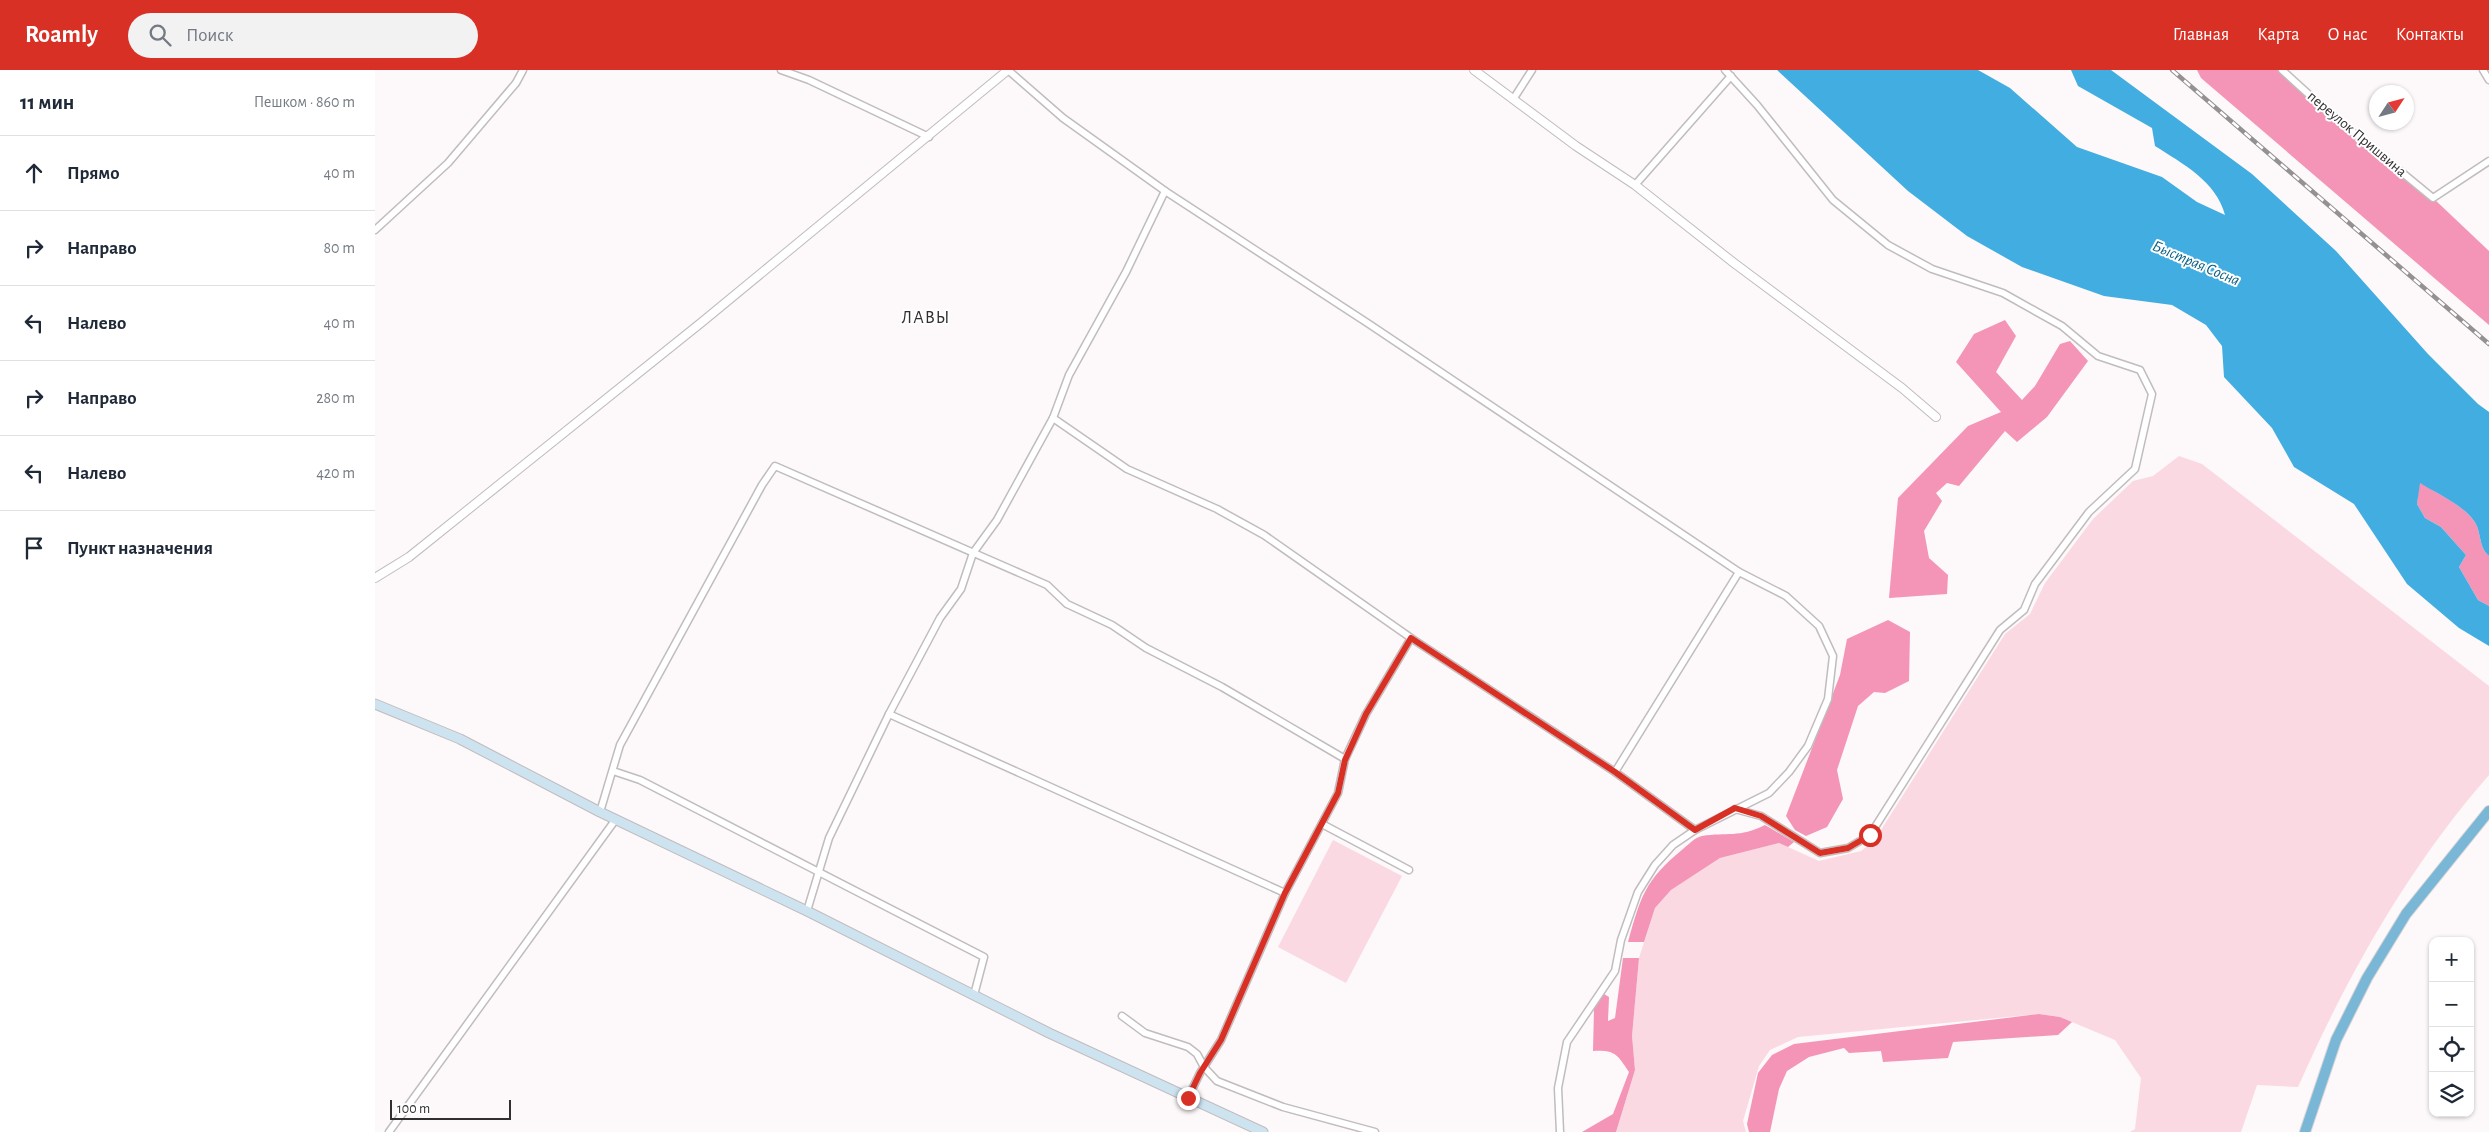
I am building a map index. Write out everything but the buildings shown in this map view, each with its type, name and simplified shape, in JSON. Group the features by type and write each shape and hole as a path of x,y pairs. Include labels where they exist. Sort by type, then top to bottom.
{"highway":[{"path":"2305,1132 2336,1040 2367,978 2406,914 2489,811"}],"main road":[{"path":"375,704 460,739 600,812 807,911 974,995 1263,1132"}],"street":[{"path":"375,230 448,162 516,83 523,70"},
{"path":"781,70 809,80 929,137"},
{"path":"375,578 409,557 702,322 1008,70 1063,118 1165,191 1369,324 1739,572 1786,596 1819,626 1833,656 1828,699 1808,746 1789,772 1769,793 1735,808 1695,830 1673,846 1655,865 1638,892 1621,940 1615,971 1567,1042 1558,1088 1560,1132"},
{"path":"1474,70 1576,146 1635,185 1734,263 1902,388 1936,417"},
{"path":"1514,98 1532,70"},
{"path":"1725,70 1833,200 1887,245 1932,269 2003,293 2062,326 2098,356 2140,370 2152,394 2135,469 2089,512 2035,584 2024,610 2000,630 1870,835 1848,848 1820,853 1761,816 1735,808"},
{"name":"переулок Пришвина","path":"2282,70 2326,110 2433,198 2489,160"},
{"path":"2483,70 2489,80"},
{"path":"1635,185 1731,76"},
{"path":"807,911 829,838 889,714 940,618 961,589 973,553 997,520 1053,418 1069,375 1126,272 1165,191"},
{"path":"1053,418 1127,469 1217,510 1264,535 1411,638 1615,772 1695,830"},
{"path":"600,812 619,745 762,485 775,466 1047,585 1067,604 1111,625 1146,648 1222,687 1345,760"},
{"path":"1615,772 1739,572"},
{"path":"1188,1098 1221,1040 1285,893 1338,793 1345,760 1366,714 1411,638"},
{"path":"889,714 1285,893"},
{"path":"613,771 640,780 819,870 984,957 974,995"},
{"path":"389,1132 616,819"},
{"path":"1322,824 1409,870"},
{"path":"1122,1016 1145,1032 1187,1047 1197,1054 1204,1067 1217,1081 1283,1107 1375,1132"}],"shaded area":[{"path":"2197,70 2282,70 2433,198 2489,251 2489,325 2201,78"},
{"path":"2005,320 2016,336 1996,372 2022,400 2035,386 2060,344 2070,341 2088,361 2047,417 2017,442 2005,431 1959,486 1947,483 1936,493 1942,501 1924,531 1929,558 1948,575 1947,594 1889,598 1898,498 1968,426 2001,412 1956,362 1974,334"},
{"path":"2179,456 2202,464 2489,686 2489,775 2460,810 2406,884 2337,1004 2298,1087 2257,1085 2241,1132 2130,1132 2135,1129 2141,1078 2115,1040 2060,1017 2039,1014 1798,1037 1770,1050 1759,1066 1743,1121 1746,1132 1616,1132 1635,1070 1632,1036 1639,958 1655,908 1671,890 1720,858 1779,843 1819,861 1861,851 1874,841 2005,634 2030,614 2045,583 2093,519 2133,481 2153,476"},
{"path":"2419,482 2463,509 2474,521 2483,548 2489,556 2489,606 2478,600 2459,567 2466,555 2441,527 2425,518 2417,504"},
{"path":"1888,620 1910,632 1909,681 1885,693 1874,692 1858,706 1837,770 1843,799 1827,827 1806,836 1795,830 1786,816 1840,675 1847,639"},
{"path":"1765,825 1794,842 1788,847 1779,843 1720,858 1671,890 1655,908 1644,942 1628,942 1641,901 1652,880 1689,843 1702,836 1748,832"},
{"path":"1333,840 1402,876 1346,983 1278,947"},
{"path":"1623,958 1639,958 1632,1036 1635,1070 1616,1132 1582,1132 1613,1114 1629,1072 1615,1054 1606,1051 1593,1051 1594,1009 1604,994 1609,997 1608,1021 1615,1018"},
{"path":"2039,1014 2060,1017 2072,1022 2058,1035 1953,1042 1948,1058 1883,1062 1881,1051 1849,1053 1844,1048 1809,1057 1787,1071 1779,1089 1770,1132 1749,1132 1747,1124 1758,1073 1772,1055 1794,1044"}],"water":[{"name":"Быстрая Сосна","path":"1777,70 1978,70 2010,88 2077,147 2162,177 2197,202 2225,215 2221,203 2214,192 2197,174 2155,146 2152,128 2078,86 2071,70 2111,70 2252,174 2336,251 2428,354 2478,404 2489,412 2489,556 2483,548 2474,521 2463,510 2420,483 2417,504 2425,518 2441,527 2466,555 2459,567 2478,600 2489,606 2489,646 2459,628 2407,584 2354,504 2294,467 2272,428 2224,377 2222,346 2206,325 2172,305 2104,296 2022,267 1967,236 1908,191"}],"railway":[{"path":"2172,70 2489,344"}],"district":[{"name":"ЛАВЫ","path":"926,318"}],"route":[{"path":"1188,1098 1200,1073 1221,1040 1285,893 1338,793 1345,760 1366,714 1411,638 1615,772 1695,830 1735,808 1761,816 1797,841 1820,853 1848,848 1870,835"}]}
